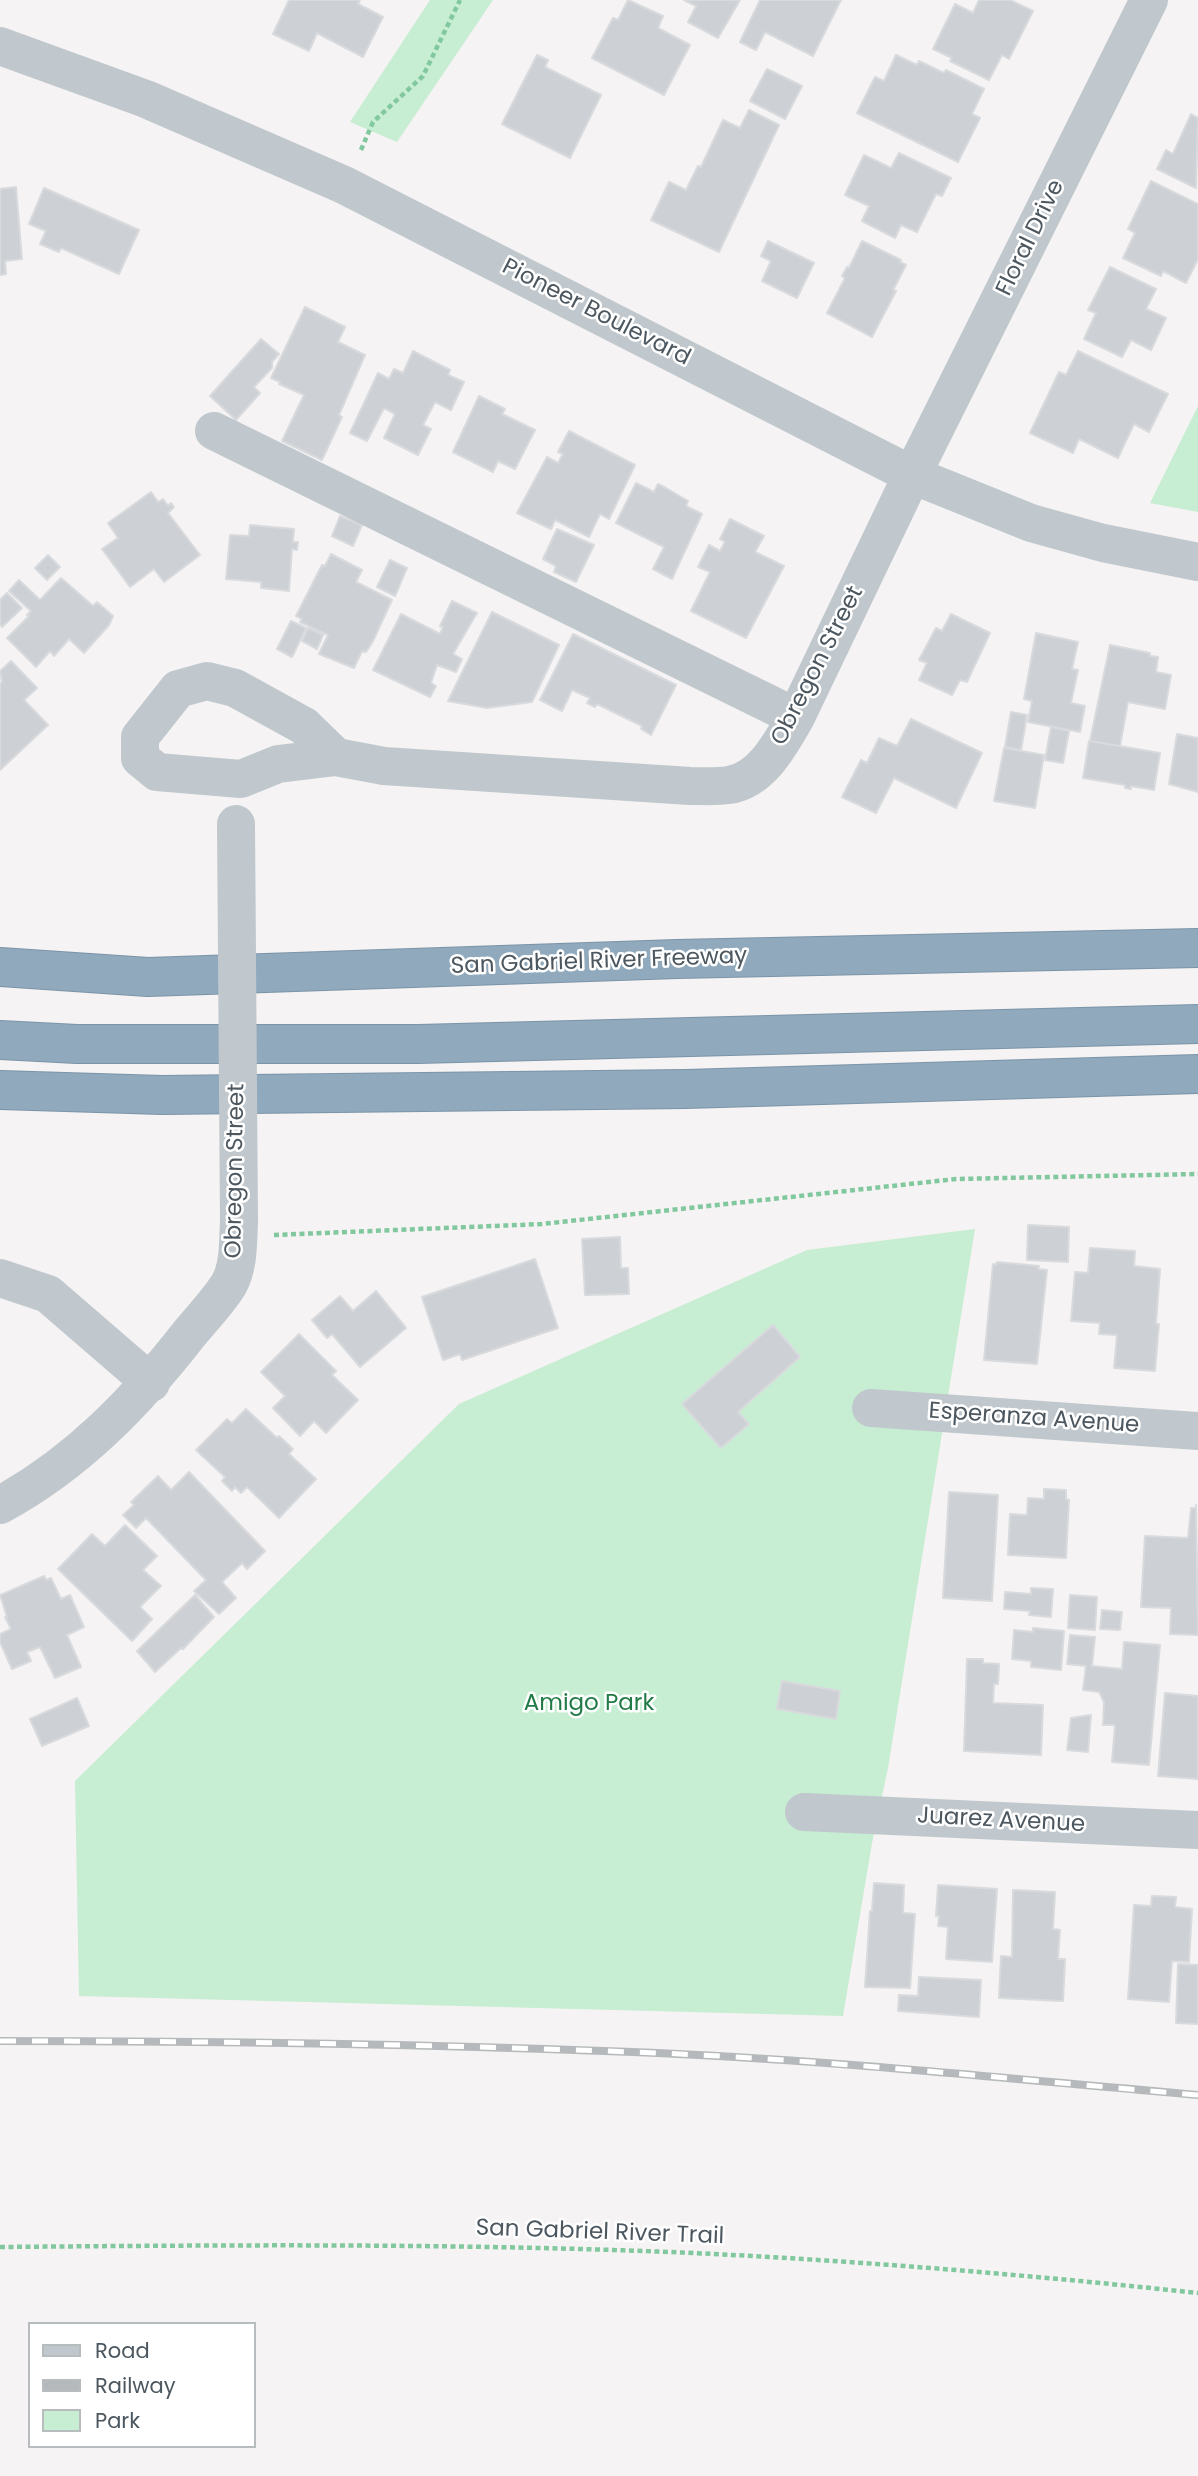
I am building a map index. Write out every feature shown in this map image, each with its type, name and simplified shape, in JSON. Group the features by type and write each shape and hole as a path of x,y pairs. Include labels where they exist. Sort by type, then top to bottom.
{"highway":[{"name":"San Gabriel River Freeway","path":"0,967 148,977 677,959 1198,948"},
{"path":"0,1022 89,1026 290,1026 1198,1004"},
{"path":"0,1040 90,1044 418,1044 1198,1024"},
{"path":"0,1090 162,1095 685,1089 1198,1074"}],"street":[{"name":"Floral Drive","path":"912,475 1137,4"},
{"name":"Pioneer Boulevard","path":"0,46 146,99 344,185 912,475 1031,523 1103,543 1198,562"},
{"path":"214,431 796,717"},
{"name":"Obregon Street","path":"336,757 304,726 235,688 206,681 178,689 140,737 140,758 157,772 241,779 278,764 336,757 384,766 690,786 732,785 758,770 777,751 796,717 912,475"},
{"name":"Obregon Street","path":"0,1505 45,1478 102,1433 151,1383 230,1283 236,1260 239,1229 236,824 241,779"},
{"path":"0,1278 48,1294 151,1383"},
{"name":"Esperanza Avenue","path":"871,1408 1198,1431"},
{"name":"Juarez Avenue","path":"804,1812 1198,1830"}],"path":[{"path":"344,185 373,122 423,76 460,0"},
{"path":"239,1229 542,1224 956,1179 1198,1174"},
{"name":"San Gabriel River Trail","path":"0,2247 443,2246 681,2253 956,2270 1198,2293"}],"green space":[{"path":"430,0 493,0 397,142 350,122"},
{"path":"1198,406 1198,512 1150,503"},
{"name":"Amigo Park","path":"975,1229 888,1768 872,1843 843,2016 79,1996 75,1781 459,1404 807,1250"}],"building":[{"path":"289,0 360,0 358,4 383,17 363,57 317,33 309,51 273,34"},
{"path":"628,0 663,16 658,28 690,45 664,95 592,58 613,18 618,20"},
{"path":"684,0 740,0 718,38 688,22 696,6"},
{"path":"760,0 841,0 813,56 765,32 756,50 740,42"},
{"path":"979,0 1010,0 1033,11 1009,59 1002,55 989,80 950,61 952,58 933,49 955,4 973,13"},
{"path":"537,55 548,60 545,67 601,95 570,158 502,124"},
{"path":"896,55 917,65 919,61 944,73 946,70 984,89 972,114 980,118 958,162 857,113 875,77 884,81"},
{"path":"767,69 802,86 785,119 750,101"},
{"path":"749,110 779,125 719,252 651,220 669,182 686,190 698,166 701,167 723,120 740,128"},
{"path":"1191,114 1198,118 1196,188 1157,169 1166,150 1173,154"},
{"path":"899,153 951,178 942,196 936,194 917,232 901,225 895,238 862,221 869,206 845,195 864,155 891,168"},
{"path":"1151,181 1198,204 1198,259 1186,283 1163,271 1161,276 1123,258 1135,233 1128,229"},
{"path":"16,187 22,259 5,261 6,274 0,275 0,189"},
{"path":"44,188 139,230 119,274 61,248 59,252 40,244 46,231 29,224"},
{"path":"768,241 814,263 797,298 762,281 771,261 761,256"},
{"path":"862,241 906,265 872,337 827,313 845,278 842,276 847,267 849,268"},
{"path":"1110,267 1156,289 1146,309 1166,318 1151,350 1131,340 1122,357 1084,339 1096,313 1088,310"},
{"path":"305,307 345,327 338,342 365,355 339,415 342,417 322,460 282,441 304,395 271,378"},
{"path":"261,339 279,354 272,362 272,368 254,387 260,393 236,420 210,396"},
{"path":"413,351 450,370 448,375 464,382 451,410 435,402 423,425 431,429 418,455 384,438 395,414 384,408 367,441 350,433 378,373 389,379 394,369 403,373"},
{"path":"1078,351 1168,394 1149,432 1134,424 1118,458 1079,439 1073,453 1030,433 1059,372 1066,375"},
{"path":"479,396 505,409 502,414 535,430 515,469 498,461 493,472 453,452"},
{"path":"569,431 635,465 609,519 600,514 589,537 555,520 551,529 517,513 547,457 558,463 563,454 558,452"},
{"path":"636,483 654,492 658,484 688,501 686,506 702,514 672,579 653,569 664,547 616,523"},
{"path":"151,492 158,502 163,499 168,506 171,503 174,507 168,513 200,555 164,582 154,569 130,587 102,549 118,538 108,523"},
{"path":"340,516 362,525 353,546 332,536"},
{"path":"730,519 764,536 755,552 784,566 746,638 691,611 710,572 698,567 709,545 720,551 725,542 720,539"},
{"path":"250,525 294,529 293,542 298,542 297,550 292,549 289,591 261,588 261,582 226,579 230,535 249,536"},
{"path":"557,529 594,545 576,582 554,572 556,566 543,559"},
{"path":"331,554 362,570 356,582 392,600 372,643 366,652 362,651 354,668 319,654 328,635 300,622 302,619 296,616 322,565 325,566"},
{"path":"48,555 60,567 47,580 35,568"},
{"path":"390,560 407,568 395,596 377,587"},
{"path":"61,578 93,606 97,602 113,616 109,625 84,653 69,639 54,656 50,651 36,667 7,638 31,611 9,591 19,580 40,600"},
{"path":"7,593 22,608 2,627 0,600"},
{"path":"452,601 477,613 453,654 462,659 456,672 437,665 431,683 436,686 430,697 373,670 401,614 440,634 443,627 440,626"},
{"path":"492,612 559,645 532,702 487,708 448,701"},
{"path":"951,614 990,633 967,682 960,680 952,695 919,680 927,663 919,660 936,628 942,631"},
{"path":"291,621 306,628 292,657 277,649"},
{"path":"308,628 323,635 317,649 302,641"},
{"path":"1036,633 1078,642 1072,669 1078,670 1071,703 1085,706 1080,732 1028,722 1032,701 1024,699"},
{"path":"573,634 676,685 651,735 641,729 642,726 597,704 595,707 587,703 590,698 572,690 562,711 540,700"},
{"path":"1110,645 1150,653 1150,656 1158,657 1156,672 1171,675 1165,709 1128,702 1120,746 1090,741"},
{"path":"11,661 37,688 24,700 48,725 0,770 0,671"},
{"path":"1011,712 1027,715 1021,750 1005,747"},
{"path":"911,719 982,753 956,808 894,778 876,813 842,797 861,760 867,763 879,738 897,746"},
{"path":"1051,727 1069,731 1063,763 1045,760"},
{"path":"1177,734 1198,738 1198,792 1169,784"},
{"path":"1089,741 1160,753 1154,790 1131,786 1131,789 1125,788 1125,785 1083,778"},
{"path":"1004,748 1044,755 1035,808 994,801"},
{"path":"1028,1225 1069,1227 1068,1262 1027,1260"},
{"path":"620,1237 621,1268 628,1268 629,1294 585,1295 582,1239"},
{"path":"1090,1248 1135,1251 1134,1266 1160,1269 1155,1371 1114,1368 1117,1335 1099,1334 1100,1323 1071,1321 1075,1272 1088,1273"},
{"path":"535,1259 558,1328 462,1360 460,1354 443,1360 422,1297"},
{"path":"997,1262 1039,1266 1038,1269 1047,1270 1037,1364 984,1360 993,1264 996,1265"},
{"path":"376,1291 406,1328 360,1367 332,1334 327,1338 312,1320 340,1296 353,1311"},
{"path":"773,1325 800,1357 738,1412 749,1424 721,1448 682,1404"},
{"path":"299,1334 336,1371 332,1375 358,1400 326,1433 314,1421 300,1436 273,1408 285,1396 261,1372"},
{"path":"246,1409 293,1449 289,1454 316,1479 279,1518 247,1487 241,1493 235,1487 232,1491 222,1481 225,1477 196,1450 227,1419 232,1423"},
{"path":"189,1472 265,1551 247,1569 242,1563 222,1582 236,1598 219,1614 194,1591 206,1580 146,1518 136,1528 123,1515 134,1505 131,1502 158,1476 171,1490"},
{"path":"1044,1489 1066,1490 1066,1499 1069,1500 1066,1558 1008,1555 1010,1514 1027,1515 1028,1498 1044,1499"},
{"path":"949,1492 998,1495 992,1601 943,1598"},
{"path":"1196,1505 1198,1635 1170,1634 1171,1608 1141,1607 1145,1536 1188,1538 1191,1508 1196,1508"},
{"path":"125,1525 157,1556 143,1570 161,1586 140,1607 152,1619 132,1641 58,1569 92,1534 105,1546"},
{"path":"44,1576 46,1580 51,1578 61,1599 70,1595 84,1627 67,1635 81,1667 55,1678 40,1647 27,1652 31,1661 12,1669 0,1642 0,1634 11,1629 0,1595"},
{"path":"1031,1588 1053,1589 1051,1617 1029,1615 1030,1611 1004,1609 1005,1592 1031,1594"},
{"path":"195,1595 214,1617 183,1649 155,1672 137,1651"},
{"path":"1070,1595 1097,1597 1095,1630 1068,1628"},
{"path":"1102,1610 1122,1612 1120,1630 1100,1629"},
{"path":"1033,1628 1064,1631 1061,1670 1031,1667 1031,1661 1012,1659 1014,1630 1033,1632"},
{"path":"1070,1635 1095,1637 1092,1666 1122,1669 1124,1642 1160,1645 1149,1765 1112,1762 1115,1725 1103,1725 1104,1702 1099,1692 1083,1690 1086,1666 1067,1664"},
{"path":"967,1659 983,1659 983,1663 999,1664 993,1703 1043,1705 1041,1755 964,1751"},
{"path":"782,1681 840,1691 836,1719 777,1709"},
{"path":"1165,1693 1198,1696 1198,1779 1158,1776"},
{"path":"77,1698 89,1726 42,1746 30,1719"},
{"path":"1091,1715 1088,1752 1067,1750 1071,1718"},
{"path":"874,1883 904,1885 903,1913 915,1914 910,1988 865,1987"},
{"path":"938,1885 997,1889 992,1962 946,1959 948,1927 938,1926"},
{"path":"1013,1890 1055,1892 1053,1929 1060,1930 1058,1959 1065,1959 1063,2001 999,1998 1001,1956 1012,1957"},
{"path":"1152,1896 1176,1897 1175,1907 1192,1909 1189,1962 1172,1961 1169,2002 1128,1999 1134,1905 1151,1906"},
{"path":"1178,1964 1198,1965 1198,2024 1176,2023"},
{"path":"919,1977 981,1980 979,2017 898,2011 899,1995 918,1996"}],"railway":[{"path":"0,2041 475,2047 704,2055 845,2064 1198,2095"}]}
